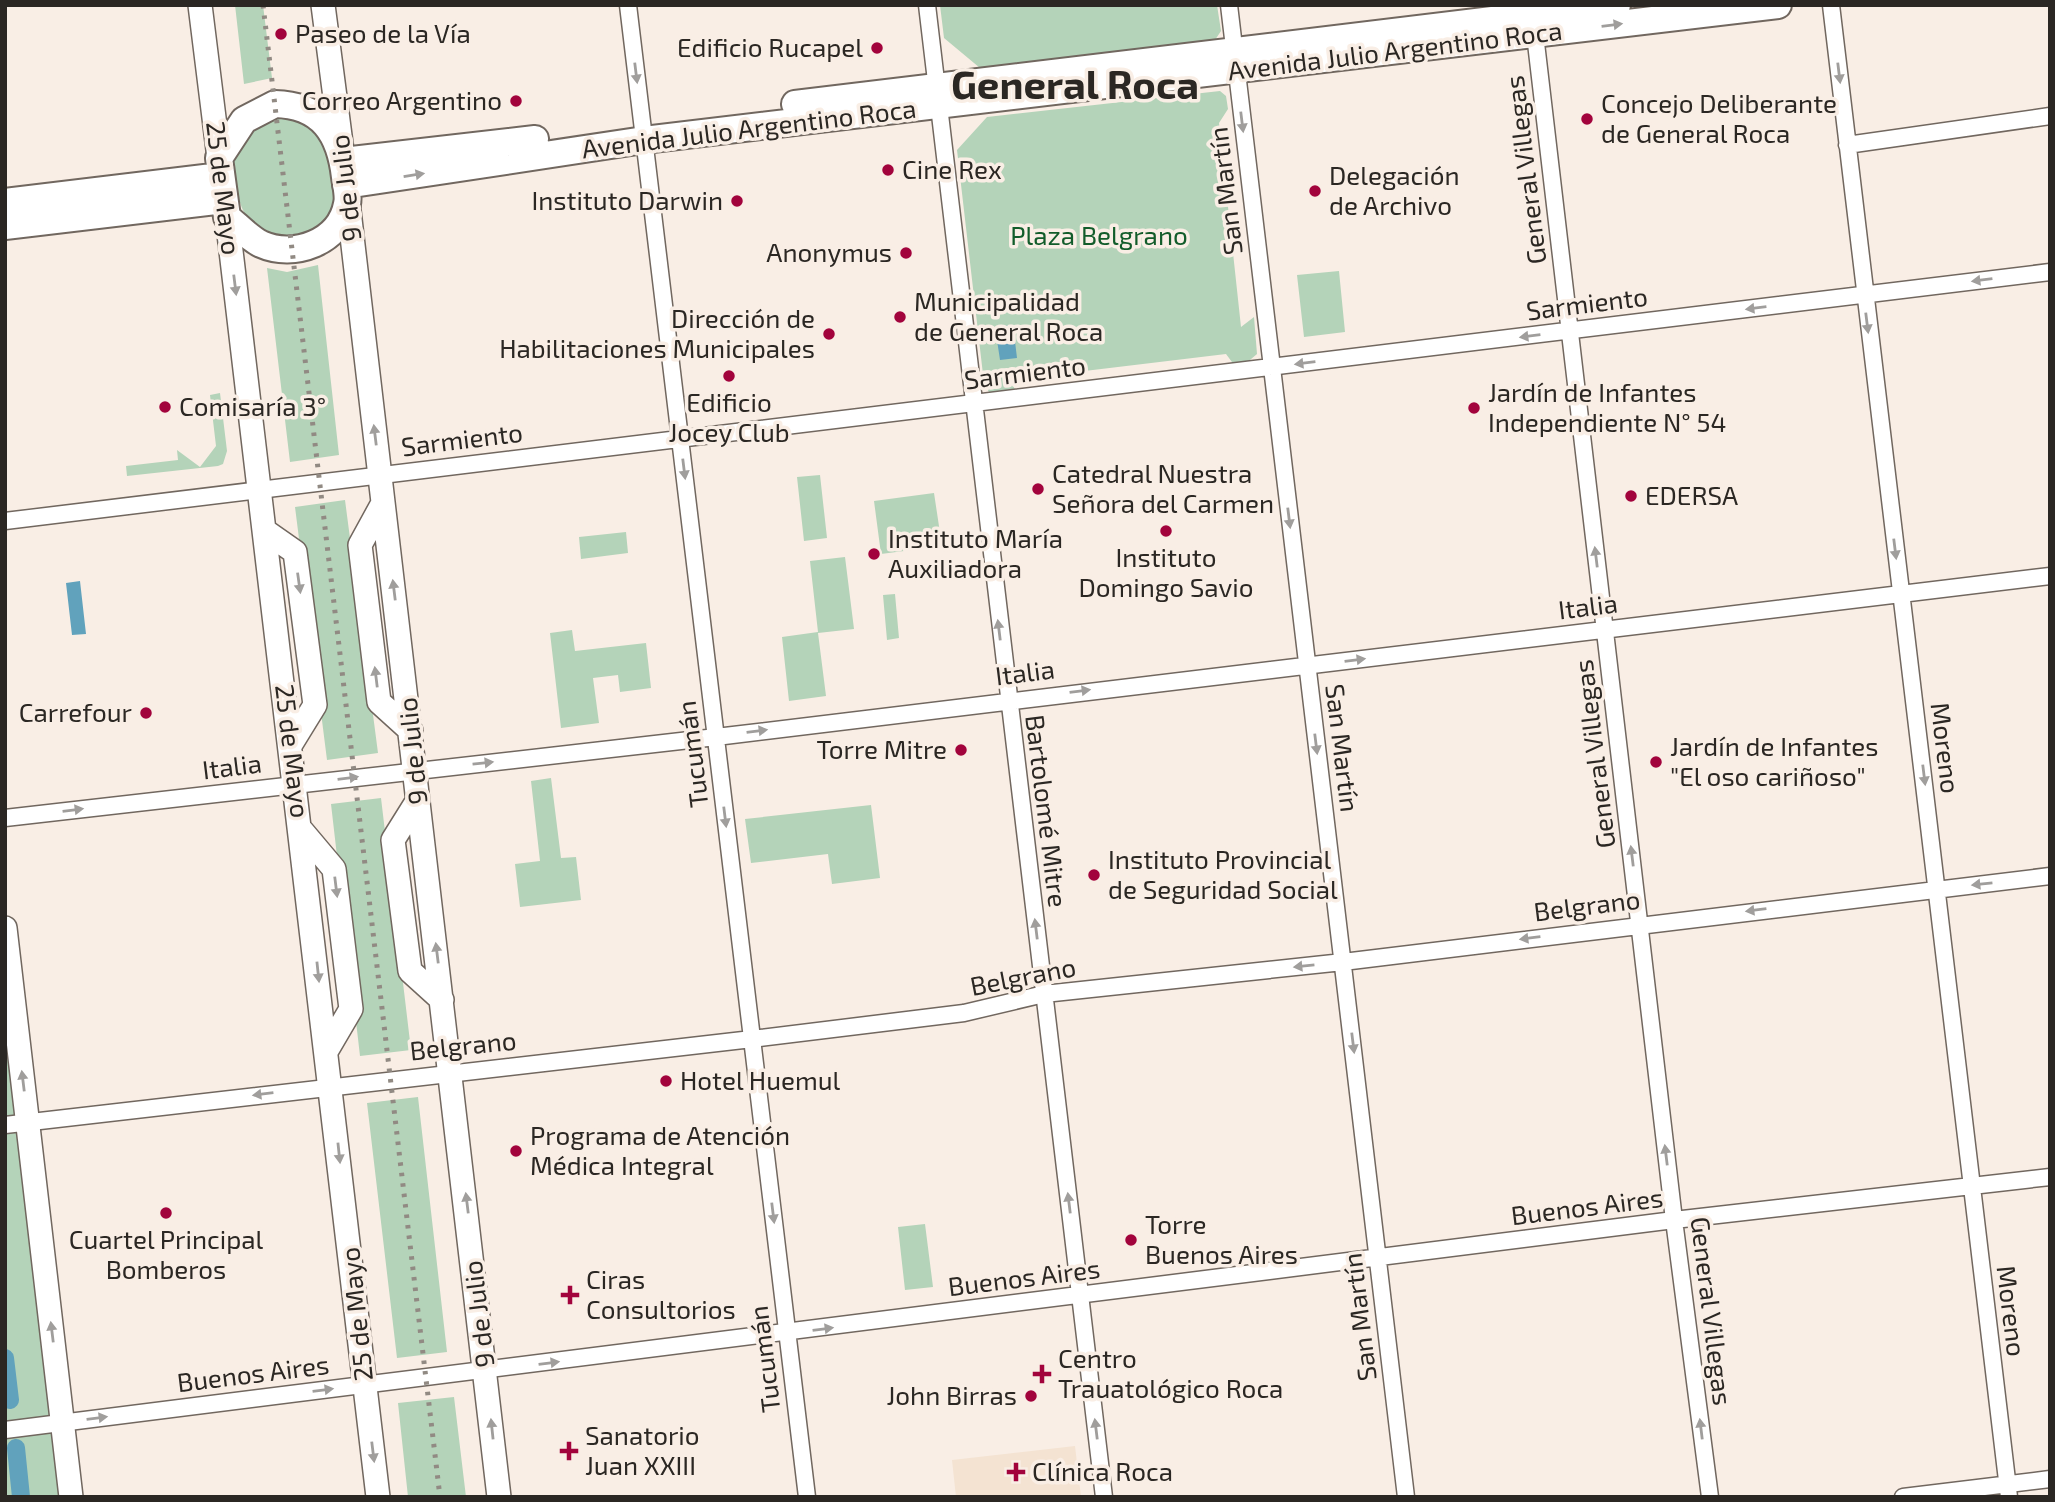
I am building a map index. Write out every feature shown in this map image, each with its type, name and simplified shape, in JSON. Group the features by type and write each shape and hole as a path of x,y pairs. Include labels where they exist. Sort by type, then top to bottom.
{"main road":[{"name":"25 de Mayo","path":"200,5 265,531 295,552 315,705 291,744 302,831 334,869 351,1009 327,1050 378,1497"},
{"name":"9 de Julio","path":"323,5 383,503 360,545 379,702 411,731 499,1497"},
{"name":"Avenida Julio Argentino Roca","path":"345,175 643,132 1235,60 1617,5"},
{"name":"Avenida Julio Argentino Roca","path":"1533,18 1778,5"},
{"path":"275,104 300,107 313,112 328,128 345,175 337,226 316,244 292,250 259,243 223,188 244,120 275,104"},
{"path":"5,202 223,188"},
{"path":"5,226 223,188"},
{"path":"5,928 17,1123 63,1423 71,1497"}],"street":[{"name":"Tucumán","path":"628,5 807,1497"},
{"name":"Bartolomé Mitre","path":"927,5 972,405 1104,1497"},
{"name":"San Martín","path":"1228,5 1406,1497"},
{"name":"Moreno","path":"1831,5 2008,1491"},
{"name":"General Villegas","path":"1533,18 1674,1220 1710,1497"},
{"path":"1847,145 2050,116"},
{"name":"Sarmiento","path":"5,521 2050,272"},
{"name":"Italia","path":"5,818 716,737 1008,699 2050,576"},
{"name":"Belgrano","path":"17,1123 752,1039 964,1013 1044,993 1343,962 2050,876"},
{"name":"Buenos Aires","path":"5,1430 787,1334 1674,1220 2050,1177"},
{"path":"1903,1497 2008,1491 2050,1479"}],"shaded area":[{"name":"Clínica Roca","path":"1075,1446 1081,1497 956,1497 952,1460"}],"green space":[{"path":"235,5 263,5 272,78 244,84"},
{"path":"940,5 1217,5 1221,31 1213,43 980,68 944,38"},
{"name":"Plaza Belgrano","path":"1220,91 1226,96 1228,109 1219,123 1241,327 1254,317 1257,354 1244,365 1235,366 1226,354 1010,380 1017,393 990,394 984,383 957,150 987,117"},
{"path":"301,114 326,137 329,144 335,200 324,222 313,231 287,238 260,230 250,221 240,202 233,155 259,117"},
{"path":"318,265 339,455 290,462 267,268 287,272"},
{"path":"1339,271 1345,332 1304,337 1297,275"},
{"path":"220,393 227,451 223,464 218,466 127,476 126,466 178,460 177,450 200,467 216,446 210,395"},
{"path":"820,475 827,538 804,541 797,477"},
{"path":"934,493 942,546 881,554 874,501"},
{"path":"345,500 378,753 327,760 295,507"},
{"path":"626,532 628,553 581,559 579,537"},
{"path":"845,557 854,629 818,633 826,696 789,701 782,637 818,632 810,561"},
{"path":"895,594 899,638 887,640 883,595"},
{"path":"572,630 575,651 646,643 651,688 620,692 618,675 593,678 599,723 561,728 550,633"},
{"path":"551,778 561,858 576,857 581,900 520,907 515,864 540,861 531,781"},
{"path":"381,798 411,1050 360,1056 331,804"},
{"path":"871,805 880,878 832,884 828,854 751,863 745,819"},
{"path":"5,1004 61,1497 5,1497"},
{"path":"418,1097 447,1352 397,1358 367,1103"},
{"path":"925,1224 933,1287 905,1290 898,1227"},
{"path":"454,1397 466,1497 408,1497 398,1403"}],"water":[{"path":"1013,325 1017,358 1000,360 995,327"},
{"path":"80,581 86,634 72,635 66,583"}],"waterway":[{"path":"5,1358 10,1400"},
{"path":"16,1448 21,1497"}],"railway":[{"path":"263,5 440,1497"}],"place":[{"name":"Paseo de la Vía","path":"281,34"},
{"name":"Edificio Rucapel","path":"877,48"},
{"name":"Correo Argentino","path":"516,101"},
{"name":"Concejo Deliberante de General Roca","path":"1587,119"},
{"name":"Cine Rex","path":"888,170"},
{"name":"Delegación de Archivo","path":"1315,191"},
{"name":"Instituto Darwin","path":"737,201"},
{"name":"Anonymus","path":"906,253"},
{"name":"Municipalidad de General Roca","path":"900,317"},
{"name":"Dirección de Habilitaciones Municipales","path":"829,334"},
{"name":"Edificio Jocey Club","path":"729,376"},
{"name":"Comisaría 3°","path":"165,407"},
{"name":"Jardín de Infantes Independiente N° 54","path":"1474,408"},
{"name":"Catedral Nuestra Señora del Carmen","path":"1038,489"},
{"name":"EDERSA","path":"1631,496"},
{"name":"Instituto Domingo Savio","path":"1166,531"},
{"name":"Instituto María Auxiliadora","path":"874,554"},
{"name":"Carrefour","path":"146,713"},
{"name":"Torre Mitre","path":"961,750"},
{"name":"Jardín de Infantes \"El oso cariñoso\"","path":"1656,762"},
{"name":"Instituto Provincial de Seguridad Social","path":"1094,875"},
{"name":"Hotel Huemul","path":"666,1081"},
{"name":"Programa de Atención Médica Integral","path":"516,1151"},
{"name":"Cuartel Principal Bomberos","path":"166,1213"},
{"name":"Torre Buenos Aires","path":"1131,1240"},
{"name":"Ciras Consultorios","path":"570,1295"},
{"name":"Centro Trauatológico Roca","path":"1042,1374"},
{"name":"John Birras","path":"1031,1396"},
{"name":"Sanatorio Juan XXIII","path":"569,1451"},
{"name":"Clínica Roca","path":"1016,1472"}],"district":[{"name":"General Roca","path":"1075,85"}]}
